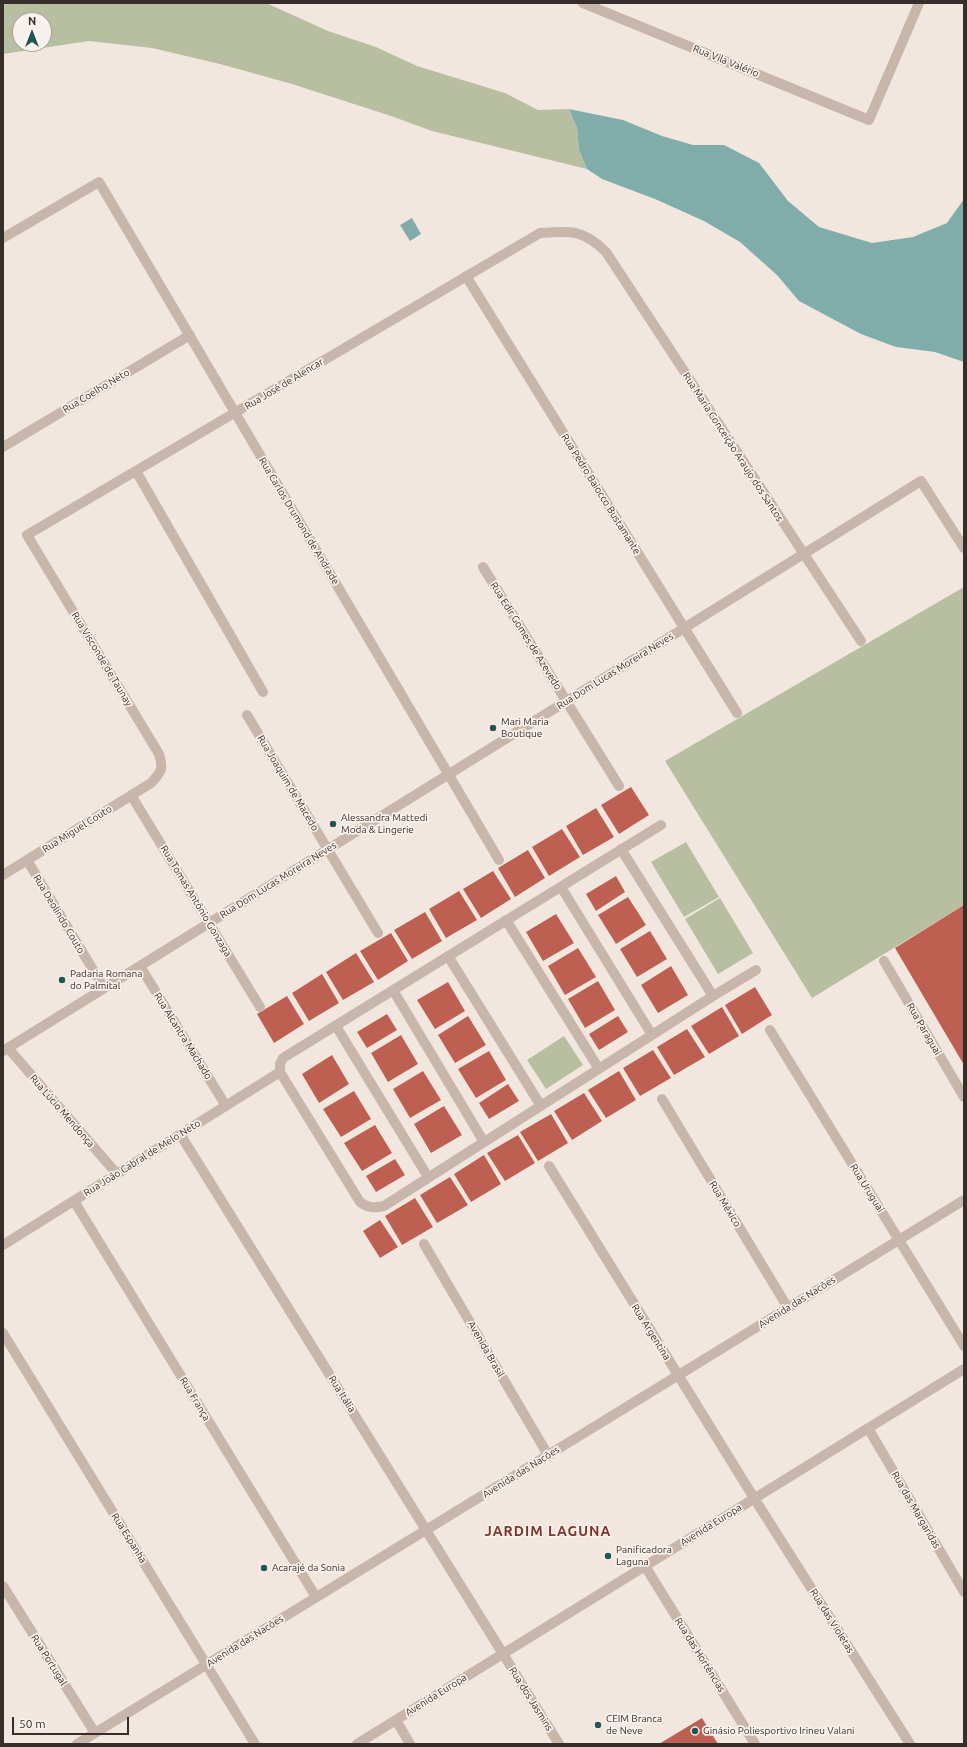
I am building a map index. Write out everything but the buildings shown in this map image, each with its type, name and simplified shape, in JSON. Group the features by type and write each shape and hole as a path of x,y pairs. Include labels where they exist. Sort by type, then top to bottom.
{"street":[{"name":"Rua Vila Valério","path":"583,3 869,120 920,3"},
{"name":"Rua Carlos Drumond de Andrade","path":"3,238 100,182 499,860"},
{"name":"Rua Maria Conceição Araujo dos Santos","path":"540,233 563,231 581,234 595,241 606,252 861,641"},
{"name":"Rua José de Alencar","path":"27,535 540,233"},
{"name":"Rua Pedro Baiocco Bustamante","path":"466,276 737,713"},
{"name":"Rua Coelho Neto","path":"3,447 190,335"},
{"path":"136,471 263,692"},
{"name":"Rua Dom Lucas Moreira Neves","path":"5,1049 921,481 964,548"},
{"name":"Rua Visconde de Taunay","path":"27,535 159,754 162,763 160,773 151,783"},
{"name":"Rua Edir Gomes de Azevedo","path":"483,567 619,786"},
{"name":"Rua Joaquim de Macedo","path":"247,715 378,933"},
{"name":"Rua Miguel Couto","path":"3,875 151,783"},
{"name":"Rua Tomas Antônio Gonzaga","path":"131,795 260,1007"},
{"path":"661,825 283,1058 280,1064 280,1072 360,1202 367,1207 376,1208 384,1206 756,970"},
{"path":"622,849 713,996"},
{"name":"Rua Deolindo Couto","path":"27,860 104,988"},
{"path":"561,886 652,1035"},
{"path":"506,920 599,1069"},
{"path":"448,956 541,1106"},
{"name":"Rua Paraguai","path":"884,961 964,1097"},
{"name":"Rua Alcantra Machado","path":"140,966 226,1106"},
{"path":"393,990 484,1142"},
{"path":"336,1026 428,1177"},
{"name":"Rua Uruguai","path":"770,1030 964,1346"},
{"name":"Rua Lúcio Mendonça","path":"5,1049 117,1174"},
{"name":"Rua João Cabral de Melo Neto","path":"3,1245 280,1072"},
{"name":"Rua México","path":"662,1099 788,1308"},
{"name":"Rua Itália","path":"180,1134 503,1654"},
{"name":"Rua Argentina","path":"549,1166 754,1498"},
{"name":"Avenida das Nacões","path":"77,1744 964,1200"},
{"name":"Rua França","path":"74,1201 316,1597"},
{"name":"Avenida Brasil","path":"424,1244 548,1455"},
{"name":"Rua Espanha","path":"3,1333 255,1744"},
{"name":"Avenida Europa","path":"357,1744 964,1369"},
{"name":"Rua das Margaridas","path":"868,1428 964,1592"},
{"name":"Rua das Violetas","path":"754,1498 910,1744"},
{"name":"Rua das Hortências","path":"644,1566 755,1744"},
{"name":"Rua Portugal","path":"3,1586 95,1733"},
{"name":"Rua dos Jasmins","path":"503,1654 559,1744"},
{"path":"396,1720 410,1744"}],"green space":[{"path":"3,3 266,3 328,31 376,47 417,66 505,93 538,110 569,109 577,128 579,150 587,169 432,131 292,84 220,64 152,48 89,41 52,47 52,12 12,12 12,52 16,52 3,54"},
{"path":"964,587 964,905 812,998 665,761"},
{"path":"686,842 719,897 684,917 651,862"},
{"path":"720,898 753,953 718,974 685,919"},
{"path":"564,1036 583,1065 546,1089 527,1060"}],"water":[{"path":"569,109 623,120 662,136 693,145 724,145 759,163 788,201 819,227 872,243 913,237 947,223 964,199 964,362 935,352 896,347 861,334 799,301 777,275 740,242 704,221 655,199 602,179 587,169 579,150 577,128"},
{"path":"412,218 421,234 410,241 400,225"}],"place":[{"name":"Mari Maria Boutique","path":"493,728"},
{"name":"Alessandra Mattedi Moda & Lingerie","path":"333,824"},
{"name":"Padaria Romana do Palmital","path":"62,980"},
{"name":"Panificadora Laguna","path":"608,1556"},
{"name":"Acarajé da Sonia","path":"264,1568"},
{"name":"CEIM Branca de Neve","path":"598,1725"},
{"name":"Ginásio Poliesportivo Irineu Valani","path":"695,1731"}],"district":[{"name":"JARDIM LAGUNA","path":"548,1531"}]}
